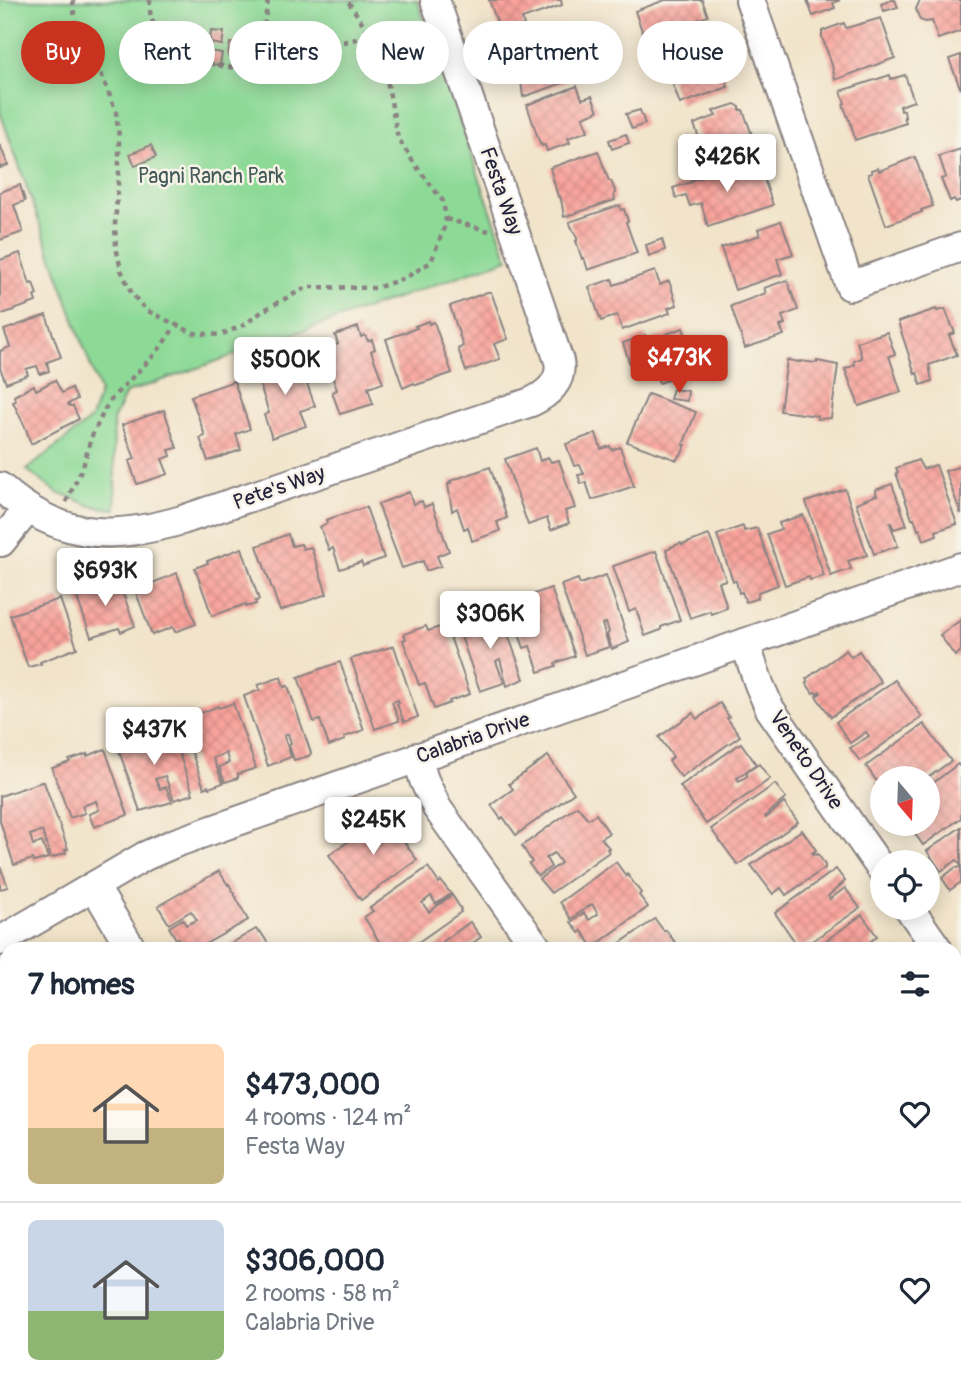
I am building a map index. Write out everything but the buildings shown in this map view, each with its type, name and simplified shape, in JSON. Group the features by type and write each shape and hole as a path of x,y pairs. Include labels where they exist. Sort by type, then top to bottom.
{"street":[{"name":"Festa Way","path":"435,0 559,361 562,385"},
{"path":"750,0 850,286 961,247"},
{"name":"Pete's Way","path":"0,486 28,509 55,523 92,533 145,530 531,402 562,385"},
{"path":"1,542 28,509"},
{"name":"Calabria Drive","path":"0,941 145,856 175,843 961,567"},
{"name":"Veneto Drive","path":"744,643 770,709 870,853"},
{"path":"416,757 437,808 533,942"},
{"path":"94,886 127,942"},
{"path":"917,920 933,942"}],"path":[{"path":"73,0 75,21 90,45 116,112 119,149 116,236 117,258 121,270 132,294 146,310 193,333 220,335 244,325 264,310 307,287 376,288 405,278 431,262 446,219 443,201 398,138 388,84"},
{"path":"150,0 149,10 155,27 168,39 199,42 195,61 229,67"},
{"path":"265,21 268,0"},
{"path":"347,0 361,21"},
{"path":"343,42 356,39"},
{"path":"446,219 517,238"},
{"path":"55,523 83,467 91,438 106,407 157,352 177,324"}],"green space":[{"name":"Pagni Ranch Park","path":"0,0 417,0 424,21 356,21 356,84 447,84 508,259 126,393 113,420 116,509 91,506 59,494 27,470 91,419 100,392 0,112"}]}
